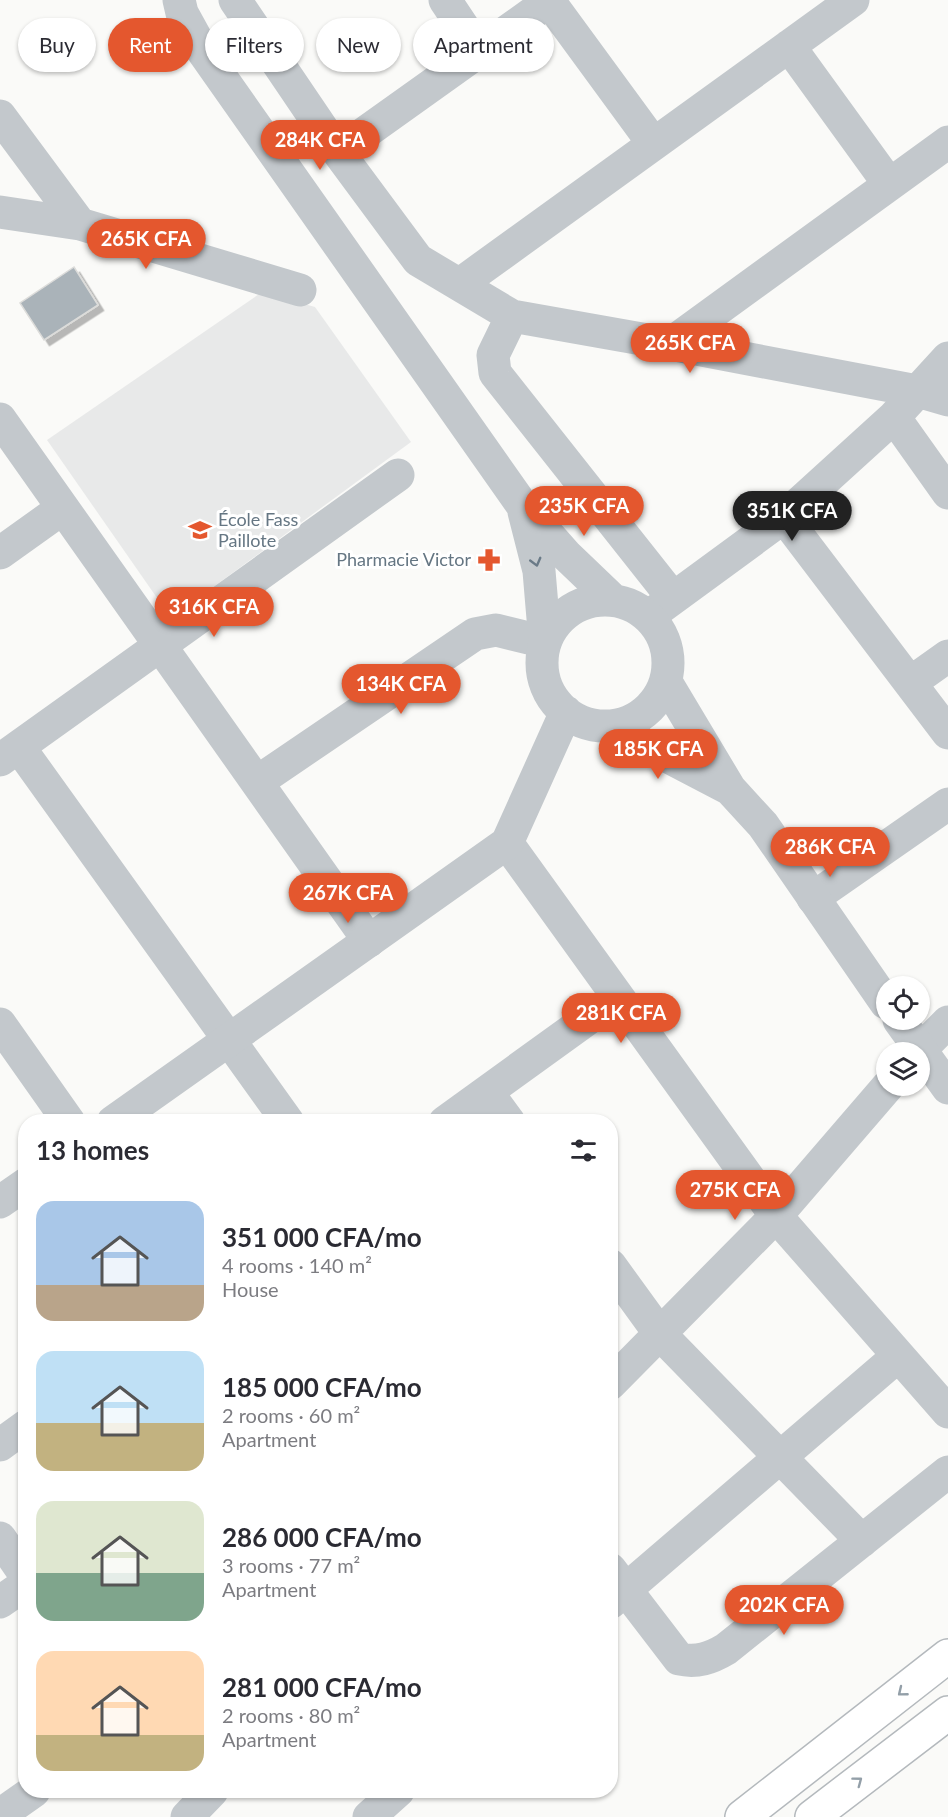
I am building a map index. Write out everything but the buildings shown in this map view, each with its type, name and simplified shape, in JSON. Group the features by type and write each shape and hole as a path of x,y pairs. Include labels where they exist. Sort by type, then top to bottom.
{"highway":[{"path":"742,1817 864,1724 948,1656"},
{"path":"812,1817 948,1713"}],"street":[{"path":"179,0 182,13 204,53 522,505 566,555 613,600"},
{"path":"235,0 338,152 418,260 512,316 917,391 948,400"},
{"path":"445,0 457,18"},
{"path":"460,284 853,0"},
{"path":"526,18 550,1 653,143"},
{"path":"789,46 889,184"},
{"path":"338,152 450,72"},
{"path":"0,116 80,224"},
{"path":"670,344 948,142"},
{"path":"0,212 80,224 300,290"},
{"path":"512,316 493,355 495,374 661,607 658,627 668,654 666,682 660,696 639,716 625,723 609,726 594,725 579,721 555,702 545,681 542,658 545,642 539,571 522,505"},
{"path":"545,642 552,628 562,617 575,608 600,600 661,607 784,517 894,417 948,358"},
{"path":"894,417 948,493"},
{"path":"0,419 369,941"},
{"path":"282,1114 229,1040 9,754 398,475"},
{"path":"0,553 63,508"},
{"path":"784,517 948,733"},
{"path":"257,782 475,634 496,630 545,642"},
{"path":"910,684 948,656"},
{"path":"666,682 730,789 763,825 876,989"},
{"path":"124,1114 507,843 566,712"},
{"path":"609,726 730,789"},
{"path":"813,898 948,804"},
{"path":"507,843 776,1216 948,1412"},
{"path":"456,1114 618,997"},
{"path":"928,1042 948,1022"},
{"path":"0,1023 63,1114"},
{"path":"930,1066 948,1088"},
{"path":"488,1092 503,1114"},
{"path":"618,1376 776,1216 879,1096"},
{"path":"0,1202 18,1190"},
{"path":"618,1275 660,1334 862,1541"},
{"path":"618,1586 781,1458 898,1356"},
{"path":"0,1445 18,1432"},
{"path":"618,1590 679,1659 692,1662 714,1656 726,1650 948,1472"},
{"path":"0,1538 18,1564"},
{"path":"0,1602 18,1590"},
{"path":"0,1815 24,1798"},
{"path":"187,1817 205,1798"},
{"path":"369,1817 390,1798"}],"shaded area":[{"name":"École Fass Paillote","path":"262,292 315,307 411,442 171,618 47,440"}],"place":[{"name":"École Fass Paillote","path":"200,530"},
{"name":"Pharmacie Victor","path":"489,560"}]}
